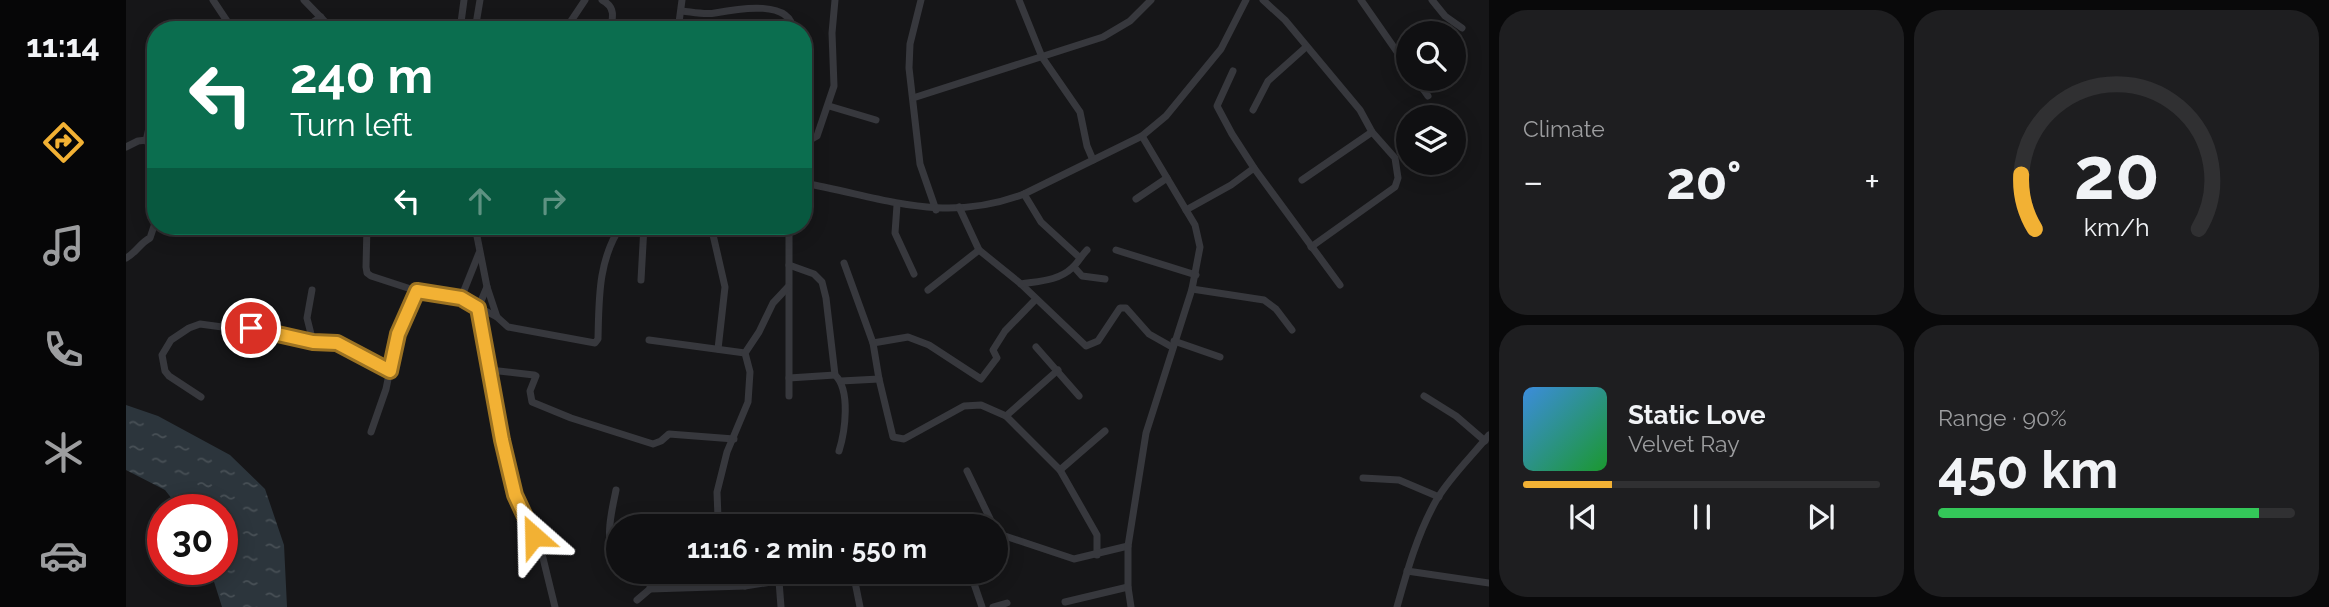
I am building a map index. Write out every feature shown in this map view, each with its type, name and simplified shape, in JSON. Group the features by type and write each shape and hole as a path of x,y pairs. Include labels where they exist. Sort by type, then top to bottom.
{"street":[{"path":"213,0 227,21"},
{"path":"304,0 324,21"},
{"path":"461,21 464,0"},
{"path":"476,21 480,0"},
{"path":"571,21 585,0"},
{"path":"602,0 610,5 614,16 613,21"},
{"path":"680,21 682,0"},
{"path":"812,139 817,136 834,86 832,33 835,0"},
{"path":"921,0 910,44 909,68 920,164 936,210"},
{"path":"1019,0 1042,57 1080,112 1087,146 1093,160"},
{"path":"913,98 1103,37 1130,21 1151,0"},
{"path":"812,185 897,205 936,210 1004,201 1024,194 1142,136 1166,116 1230,35 1246,0"},
{"path":"1263,0 1284,20 1360,110 1372,132 1395,158 1397,166 1397,185 1311,247"},
{"path":"1361,0 1396,50"},
{"path":"1432,0 1452,21"},
{"path":"682,11 709,13 747,5 776,5 789,11 792,21"},
{"path":"315,21 321,17"},
{"path":"1253,110 1268,81 1306,47"},
{"path":"1233,71 1217,106 1231,134 1254,168 1340,285"},
{"path":"1424,91 1428,96"},
{"path":"829,106 876,120"},
{"path":"1302,180 1372,132"},
{"path":"1131,607 1128,546 1146,433 1192,289 1200,247 1195,225 1142,136"},
{"path":"126,147 138,141 146,141 147,137"},
{"path":"1186,210 1231,185 1254,168"},
{"path":"1136,199 1167,178"},
{"path":"1024,194 1041,222 1079,257"},
{"path":"897,205 895,233 914,274"},
{"path":"959,208 979,250 1021,284 1086,346 1098,341 1120,308 1126,308 1149,334 1173,344 1220,357"},
{"path":"126,258 151,235"},
{"path":"367,235 368,273 379,279 417,291 461,298 497,317 508,327 565,339 597,342 602,269 616,235"},
{"path":"476,235 487,287 497,317"},
{"path":"641,280 644,235"},
{"path":"714,235 724,287 718,349"},
{"path":"789,235 789,396"},
{"path":"928,290 979,250"},
{"path":"1021,284 1057,278 1073,267 1087,250"},
{"path":"1116,250 1195,275"},
{"path":"461,298 479,253"},
{"path":"844,263 873,343 893,437 904,439 964,406 981,405 1006,416 1060,470 1097,535 1097,555"},
{"path":"789,265 814,274 822,282 845,423 839,451"},
{"path":"1073,267 1082,276 1105,279"},
{"path":"487,287 478,308 502,440 515,495 542,554 555,607"},
{"path":"718,514 718,492 727,452 748,402 750,372 745,353 773,303 788,287"},
{"path":"1192,289 1264,300 1276,309 1292,330"},
{"path":"312,290 307,321 313,342"},
{"path":"371,432 386,389 398,334 417,291"},
{"path":"873,343 908,337 929,345 981,379 997,358 993,349 1005,331 1036,299"},
{"path":"201,397 169,376 162,363 165,347 189,328 200,324 237,329 260,328 313,342 337,343 390,371"},
{"path":"649,340 745,353"},
{"path":"1036,347 1079,396"},
{"path":"490,370 534,374 536,376 530,391 532,402 570,418 653,444 669,434 683,433 734,439"},
{"path":"1006,416 1058,370"},
{"path":"789,378 879,379"},
{"path":"1397,607 1407,571 1439,497 1487,438 1423,396"},
{"path":"1060,470 1105,431"},
{"path":"967,471 987,514"},
{"path":"1363,478 1399,480 1439,497"},
{"path":"611,514 616,490"},
{"path":"1008,536 1074,559 1128,546"},
{"path":"1407,571 1489,583"},
{"path":"650,584 650,589"},
{"path":"637,600 650,589 759,584"},
{"path":"779,584 781,607"},
{"path":"855,584 860,607"},
{"path":"974,584 982,607"},
{"path":"1065,603 1128,587"},
{"path":"993,607 1007,603"}],"water":[{"path":"126,405 158,416 230,455 265,489 284,545 287,607 222,607 215,585 238,585 238,494 168,494 126,470"}],"route":[{"path":"251,328 313,342 337,343 390,371 398,334 417,291 461,298 478,308 515,495 534,536"}]}
